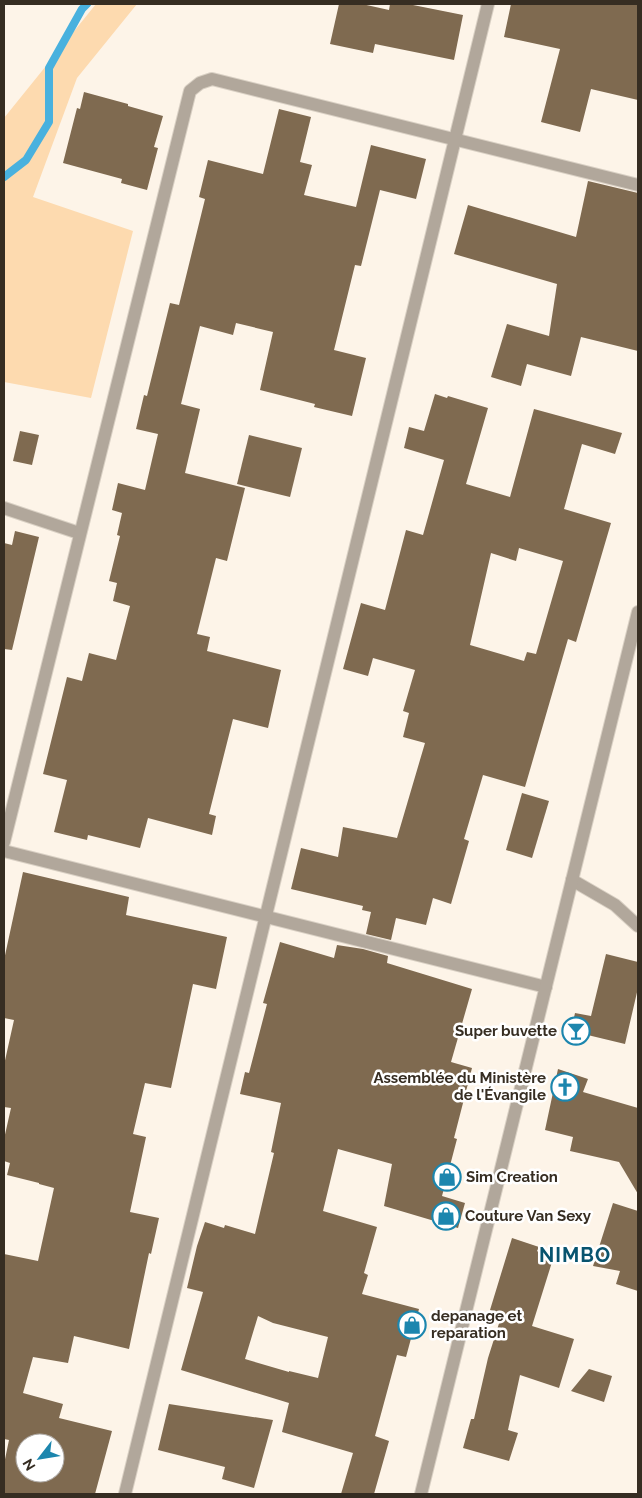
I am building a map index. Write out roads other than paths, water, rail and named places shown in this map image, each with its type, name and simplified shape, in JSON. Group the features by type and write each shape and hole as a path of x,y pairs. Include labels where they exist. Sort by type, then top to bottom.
{"street":[{"path":"125,1494 488,4"},
{"path":"4,842 190,91 200,83 212,79 638,185"},
{"path":"4,508 79,533"},
{"path":"421,1494 638,612"},
{"path":"4,851 546,987"},
{"path":"572,880 615,905 638,926"}],"waterway":[{"path":"4,177 26,160 49,122 49,68 82,9 87,4"}],"place":[{"name":"Super buvette","path":"576,1031"},
{"name":"Assemblée du Ministère de l'Évangile","path":"565,1087"},
{"name":"Sim Creation","path":"447,1177"},
{"name":"Couture Van Sexy","path":"446,1216"},
{"name":"depanage et reparation","path":"412,1325"}],"district":[{"name":"NIMBO","path":"575,1255"}]}
